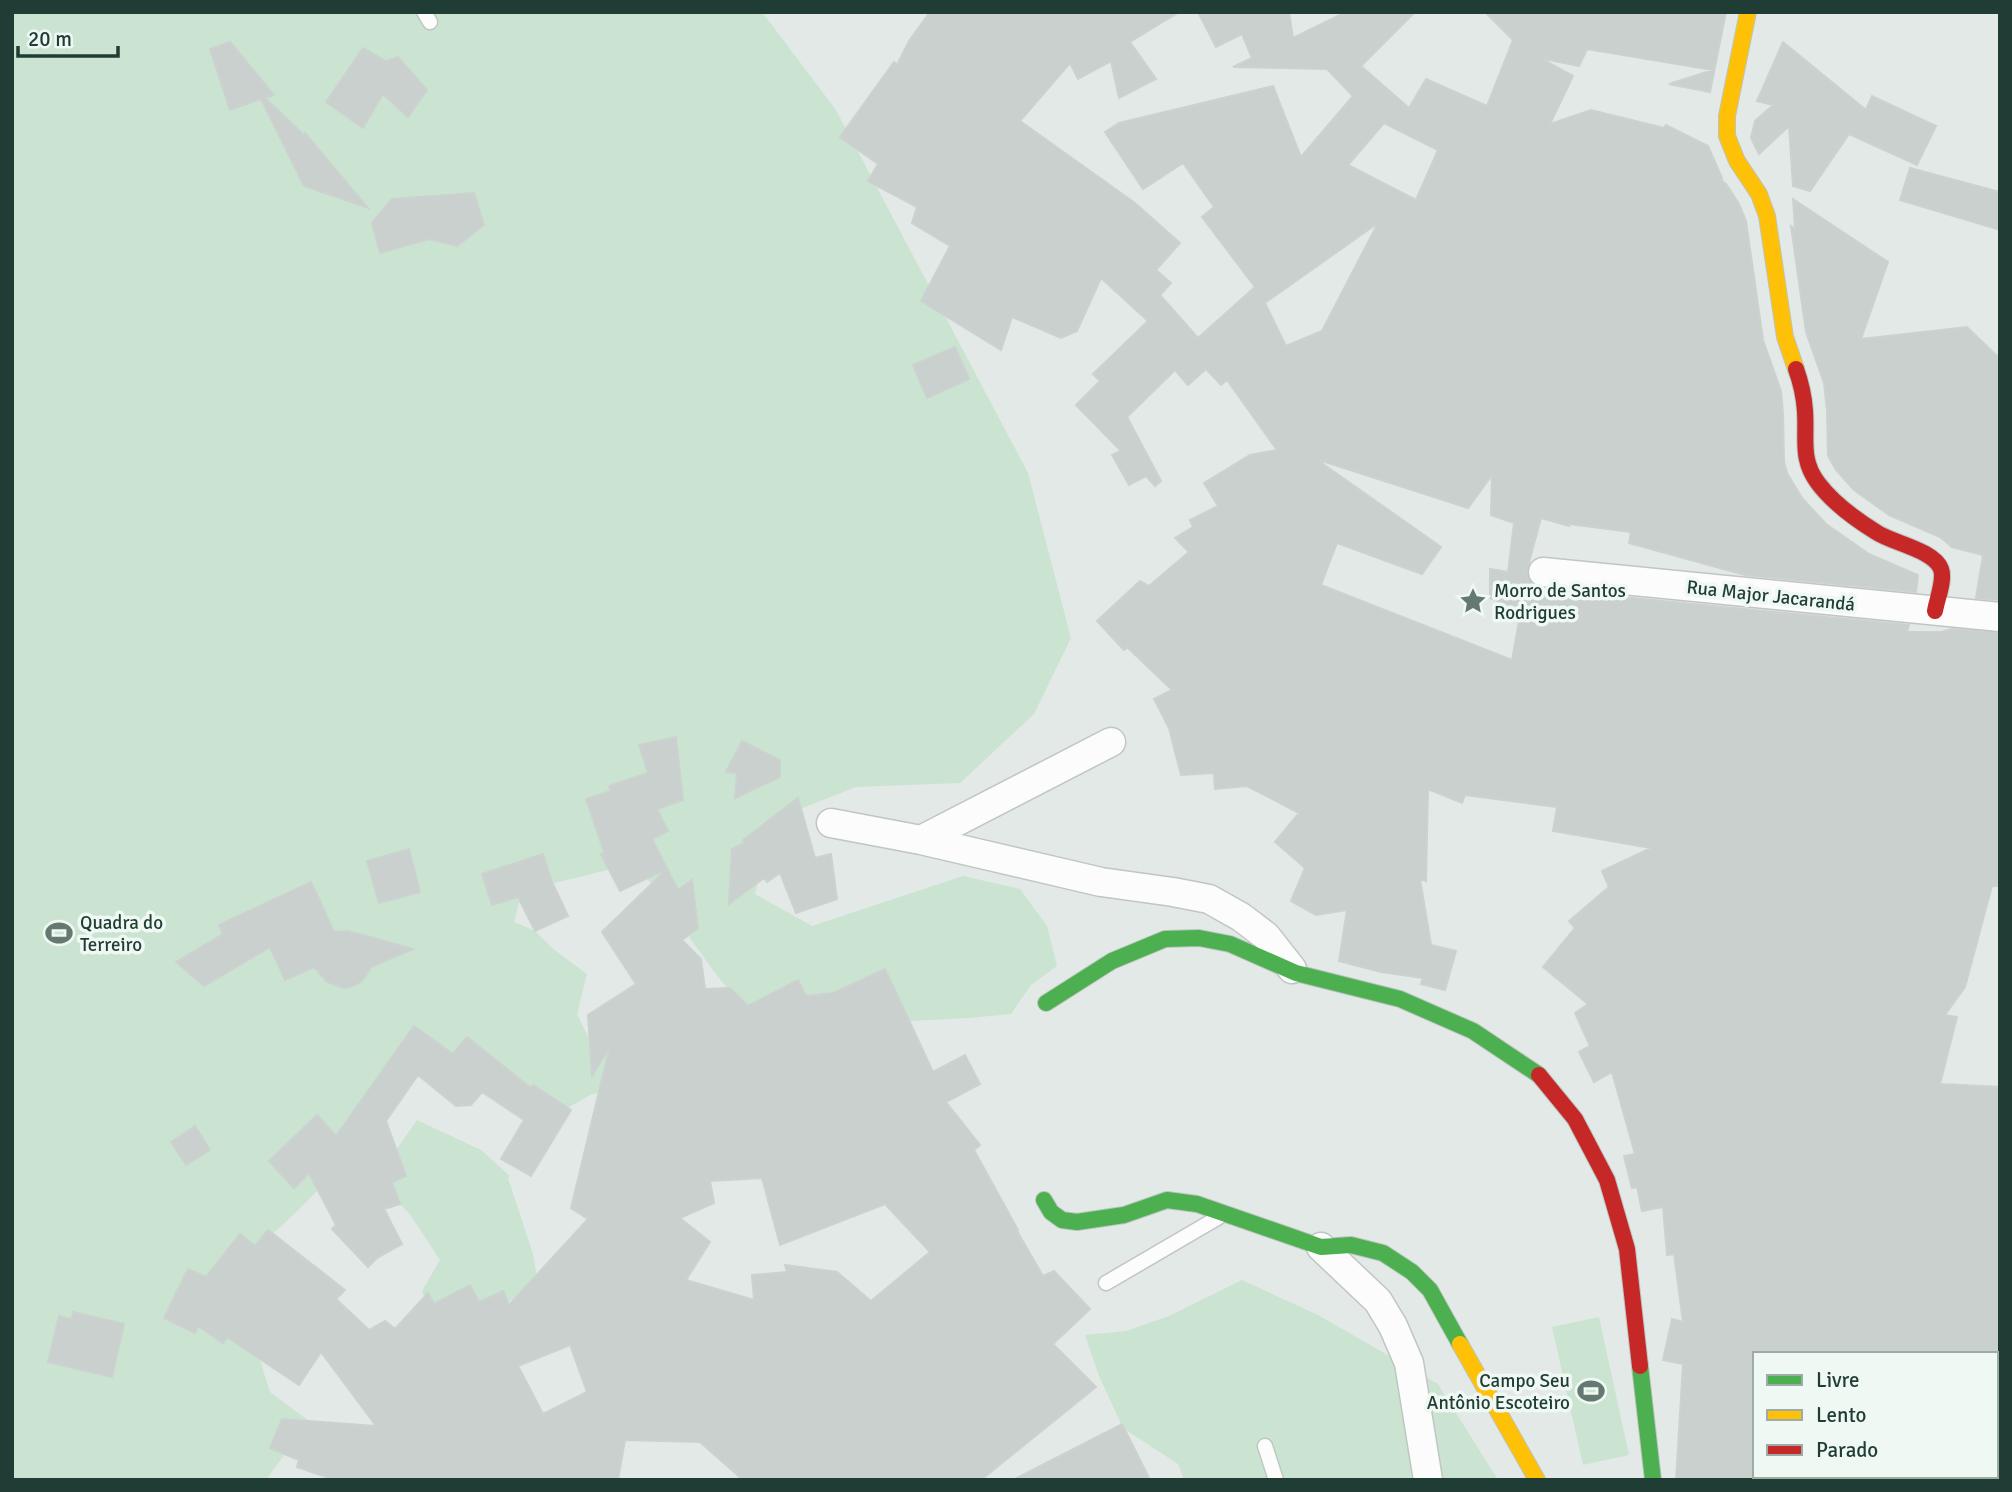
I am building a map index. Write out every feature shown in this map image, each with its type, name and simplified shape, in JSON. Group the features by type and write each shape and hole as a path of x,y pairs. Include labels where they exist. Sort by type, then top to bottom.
{"street":[{"path":"1748,12 1727,116 1727,136 1737,161 1759,194 1767,216 1785,337 1802,386 1806,463 1839,506 1878,534 1931,557 1940,566 1942,575 1935,611"},
{"name":"Rua Major Jacarandá","path":"1543,572 2000,617"},
{"path":"921,840 1111,742"},
{"path":"831,823 921,840 1101,881 1209,899 1241,917 1266,936 1296,974"},
{"path":"1046,1003 1112,961 1165,939 1199,937 1230,944 1296,974 1400,999 1473,1031 1538,1074 1575,1118 1607,1180 1627,1249 1653,1480"},
{"path":"1044,1200 1051,1212 1062,1220 1077,1222 1124,1216 1167,1200 1197,1204 1321,1247 1351,1245 1383,1253 1412,1272 1430,1290 1537,1480"},
{"path":"1321,1247 1378,1301 1393,1326 1409,1363 1429,1480"}],"lane":[{"path":"1106,1283 1227,1213"},
{"path":"1265,1446 1276,1480"}],"green space":[{"path":"12,12 762,12 836,110 1028,473 1071,638 1034,714 960,783 856,787 772,820 755,894 812,926 963,876 1020,889 1047,926 1057,966 1031,985 1011,1014 814,1026 769,1039 715,973 636,863 522,891 514,922 535,931 552,948 587,974 577,1014 593,1047 630,1036 653,1075 590,1095 559,1113 458,1059 408,1074 370,1127 394,1153 417,1120 481,1150 510,1176 508,1178 533,1254 539,1287 513,1299 434,1326 422,1291 440,1260 409,1213 400,1204 327,1181 267,1239 228,1259 270,1392 309,1421 266,1480 12,1480"},
{"path":"1242,1280 1318,1315 1438,1384 1498,1480 1184,1480 1178,1464 1123,1428 1099,1376 1085,1335 1126,1331 1169,1316"},
{"name":"Campo Seu Antônio Escoteiro","path":"1599,1317 1629,1455 1583,1465 1552,1327"}],"building":[{"path":"930,12 1179,12 1130,42 1156,79 1119,98 1111,61 1078,79 1070,63 1020,121 1135,203 1180,243 1156,270 1171,283 1160,295 1198,338 1255,287 1202,217 1214,207 1183,163 1143,189 1105,132 1119,123 1273,86 1301,157 1353,96 1327,69 1233,67 1252,58 1242,34 1216,47 1198,12 1289,12 1293,38 1346,12 1415,12 1361,66 1409,108 1426,79 1487,106 1513,40 1485,12 1726,12 1710,92 1669,84 1713,70 1587,49 1579,66 1540,58 1573,76 1550,124 1591,110 1664,128 1666,125 1708,146 1722,181 1739,204 1746,221 1763,340 1781,391 1784,462 1787,473 1802,498 1826,524 1869,554 1918,575 1916,592 1745,575 1629,543 1631,532 1569,526 1541,518 1527,570 1528,578 1533,585 1541,589 1909,625 1907,632 1941,632 1952,629 2000,633 2000,886 1992,886 1965,987 1945,1015 1957,1017 1940,1084 2000,1087 2000,1354 1753,1352 1755,1480 1676,1480 1683,1364 1663,1360 1672,1319 1683,1322 1674,1254 1667,1255 1663,1207 1642,1211 1637,1187 1632,1188 1624,1156 1635,1154 1612,1072 1594,1082 1579,1052 1590,1046 1575,1013 1588,1004 1543,967 1575,928 1569,921 1609,887 1602,871 1651,848 1553,831 1557,807 1465,795 1462,803 1428,789 1426,881 1420,879 1431,945 1456,951 1445,990 1421,984 1423,978 1381,972 1339,961 1347,910 1316,915 1291,901 1305,868 1275,842 1299,813 1247,786 1215,789 1214,773 1181,775 1169,728 1154,699 1172,690 1127,647 1124,650 1097,621 1140,581 1149,586 1189,552 1175,538 1193,527 1190,520 1218,506 1204,483 1250,455 1277,450 1227,380 1221,385 1206,369 1188,385 1175,370 1127,417 1161,481 1155,486 1146,476 1129,485 1112,455 1121,451 1076,405 1100,381 1093,374 1148,321 1101,278 1077,331 1061,338 1012,317 1001,350 921,301 950,246 912,223 917,207 868,181 878,164 840,137 894,62 897,65 909,41","holes":["1384,123 1438,150 1416,200 1348,165","1378,223 1322,331 1286,346 1262,297 1266,302","1316,459 1468,508 1492,475 1491,515 1514,523 1508,572 1490,569 1490,598 1521,610 1512,660 1321,585 1337,543 1422,574 1441,547"]},
{"path":"230,42 274,95 265,98 304,135 305,133 368,208 304,186 261,99 230,110 210,49"},
{"path":"1783,42 1866,110 1872,96 1936,126 1917,165 1849,134 1810,191 1793,186 1789,126 1759,154 1751,138 1755,121 1773,105 1757,101"},
{"path":"363,48 386,61 398,57 427,90 408,117 383,94 363,128 326,102"},
{"path":"1910,168 2000,192 2000,230 1900,200"},
{"path":"474,193 484,225 457,246 429,239 380,253 372,223 392,199"},
{"path":"1793,199 1888,262 1861,339 1967,327 2000,359 2000,600 1976,598 1983,555 1952,547 1940,537 1889,515 1854,490 1836,470 1828,456 1824,383 1806,332 1791,226 1795,229"},
{"path":"955,347 969,379 927,398 913,365"},
{"path":"676,737 683,800 657,809 668,831 652,839 678,890 692,880 698,928 682,940 701,959 705,989 730,988 748,1006 798,980 806,996 833,993 885,969 933,1072 965,1055 980,1084 946,1102 980,1145 974,1150 1043,1276 1054,1271 1090,1309 1053,1344 1096,1387 981,1480 743,1480 700,1442 625,1440 618,1480 335,1480 297,1467 299,1460 270,1448 282,1419 376,1426 321,1352 299,1385 227,1337 223,1343 198,1326 195,1333 164,1318 188,1269 206,1277 240,1234 255,1246 268,1230 345,1290 336,1299 369,1330 385,1321 395,1329 428,1293 434,1304 470,1285 479,1302 503,1291 509,1305 588,1219 571,1208 610,1046 592,1076 588,1015 636,984 602,932 667,869 620,891 601,854 604,852 586,799 611,791 609,786 648,773 639,745","holes":["762,1178 780,1245 885,1204 930,1252 871,1301 837,1272 785,1265 787,1272 752,1275 754,1300 686,1280 710,1242 680,1218 714,1203 710,1181","570,1345 587,1392 543,1414 518,1366"]},
{"path":"742,741 780,760 780,777 735,798 737,773 726,772"},
{"path":"798,798 815,858 831,854 837,899 796,913 780,873 767,882 764,878 729,904 732,849 744,843 743,840"},
{"path":"409,849 420,892 379,903 367,861"},
{"path":"543,854 552,882 568,916 535,931 518,897 492,905 482,874"},
{"path":"311,882 334,932 348,931 413,949 371,967 362,981 344,988 327,982 314,967 285,980 270,947 204,986 176,962 223,934 219,925"},
{"path":"414,1026 453,1054 467,1037 531,1088 533,1085 571,1110 531,1176 501,1159 524,1120 482,1092 471,1105 456,1106 418,1075 386,1121 406,1176 392,1182 400,1204 384,1209 402,1244 377,1258 368,1267 332,1229 336,1225 309,1173 294,1188 269,1161 317,1115 336,1136"},
{"path":"195,1126 210,1150 186,1165 171,1142"},
{"path":"73,1312 124,1324 112,1377 48,1362 59,1316 72,1319"},
{"path":"1122,1424 1150,1480 1013,1480"}],"traffic: fast":[{"path":"1046,1003 1112,961 1165,939 1199,938 1230,944 1296,973 1400,999 1473,1031 1539,1075"},
{"path":"1044,1200 1051,1212 1062,1220 1077,1222 1124,1215 1167,1200 1197,1204 1321,1247 1351,1245 1383,1253 1412,1272 1430,1290 1460,1344"},
{"path":"1640,1366 1653,1480"}],"traffic: slow":[{"path":"1748,12 1727,116 1727,136 1737,161 1759,194 1767,216 1785,337 1796,369"},
{"path":"1460,1344 1537,1480"}],"traffic: jam":[{"path":"1796,369 1805,405 1806,448 1812,474 1830,497 1860,522 1937,562 1942,579 1935,611"},
{"path":"1539,1075 1575,1119 1607,1180 1627,1249 1640,1366"}],"place":[{"name":"Morro de Santos Rodrigues","path":"1473,601"},
{"name":"Quadra do Terreiro","path":"59,933"},
{"name":"Campo Seu Antônio Escoteiro","path":"1591,1391"}]}
